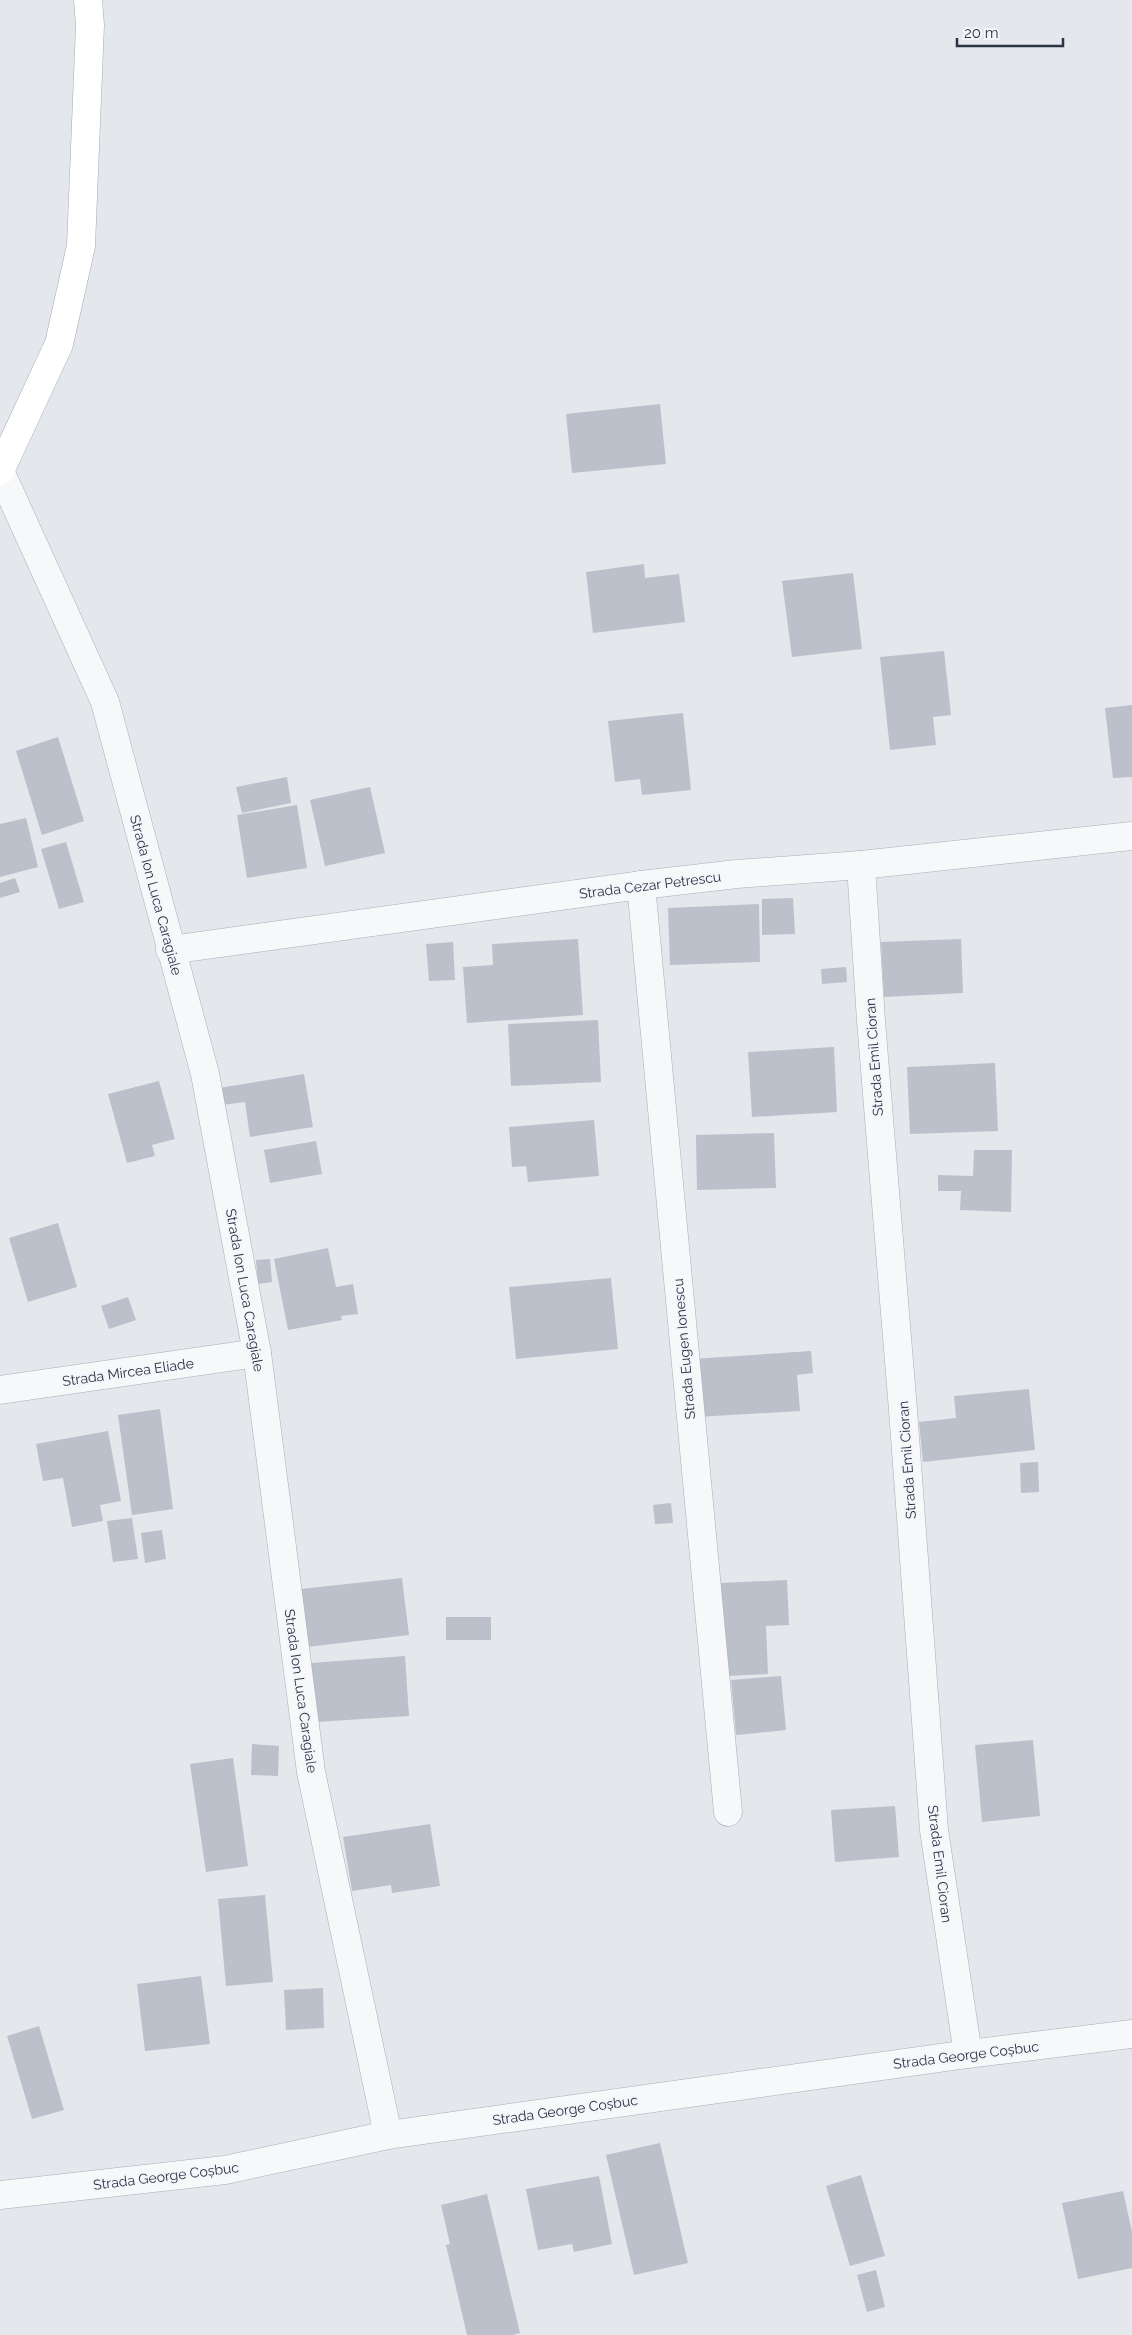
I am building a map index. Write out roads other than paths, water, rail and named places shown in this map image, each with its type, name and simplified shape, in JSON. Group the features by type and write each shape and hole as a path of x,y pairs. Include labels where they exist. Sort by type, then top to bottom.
{"main road":[{"path":"0,471 59,344 81,246 90,25 88,0"}],"street":[{"name":"Strada Ion Luca Caragiale","path":"0,471 105,702 204,1074 256,1352 311,1772 388,2135"},
{"name":"Strada Cezar Petrescu","path":"170,950 641,885 737,874 861,865 1132,836"},
{"name":"Strada Emil Cioran","path":"861,865 871,1021 903,1410 934,1830 968,2054"},
{"name":"Strada Eugen Ionescu","path":"641,885 728,1812"},
{"name":"Strada Mircea Eliade","path":"0,1390 256,1352"},
{"name":"Strada George Coșbuc","path":"0,2196 225,2170 388,2135 968,2054 1132,2034"}]}
